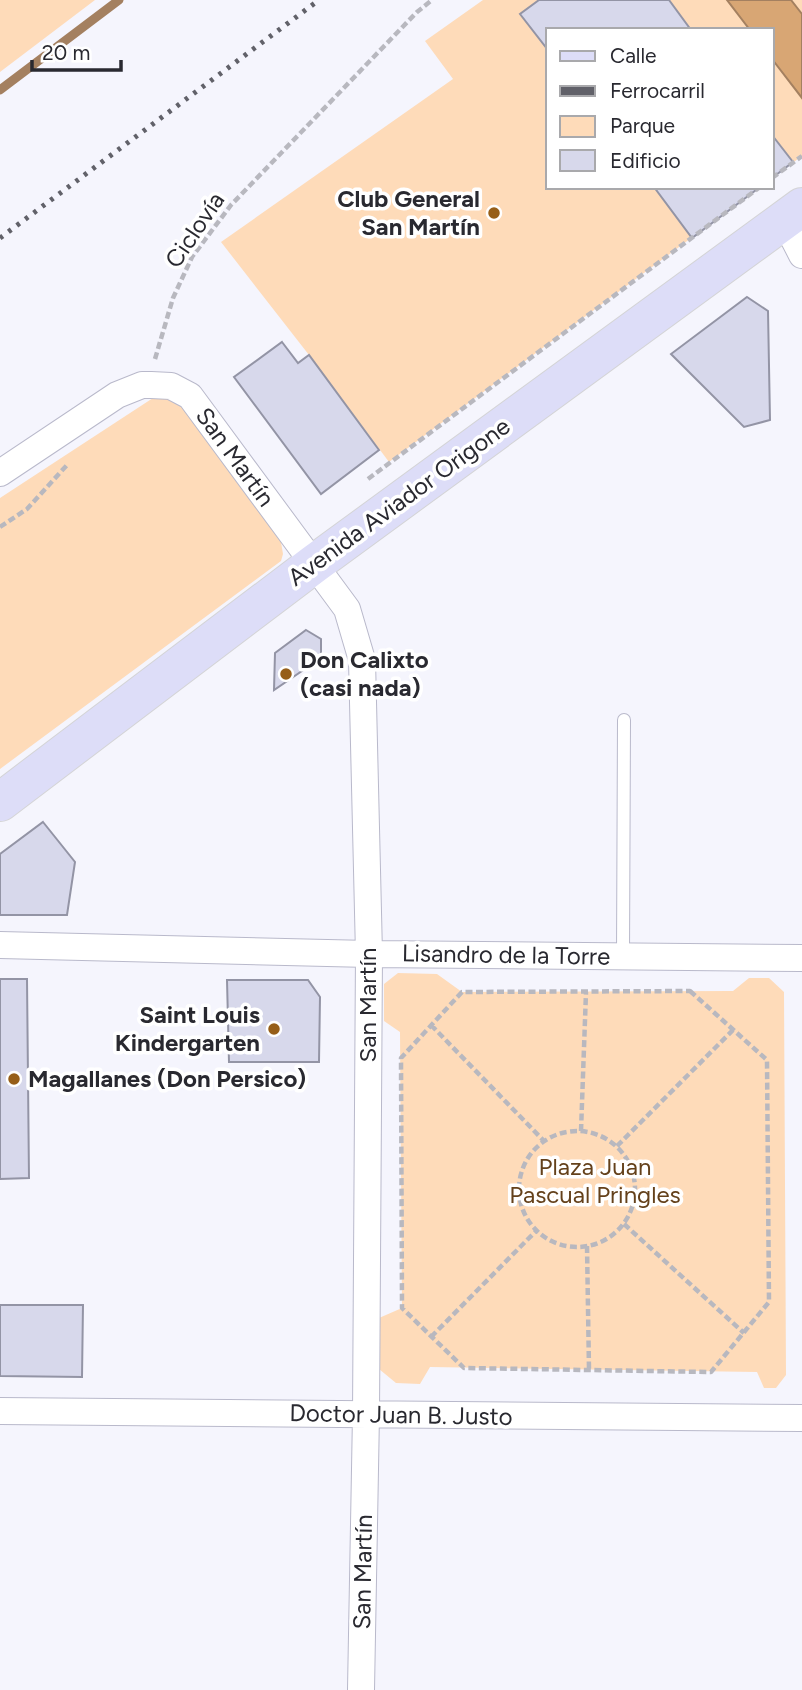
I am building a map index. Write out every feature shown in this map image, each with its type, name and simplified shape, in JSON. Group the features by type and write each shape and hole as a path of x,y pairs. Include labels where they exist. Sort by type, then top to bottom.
{"main road":[{"name":"Avenida Aviador Origone","path":"0,802 314,564 793,213"}],"street":[{"path":"793,213 802,255"},
{"path":"0,473 117,395 142,385 161,386"},
{"name":"San Martín","path":"161,386 190,396 314,564 347,609 362,660 369,954 361,1690"},
{"name":"Lisandro de la Torre","path":"0,945 369,954 802,958"},
{"name":"Doctor Juan B. Justo","path":"0,1411 802,1418"}],"lane":[{"path":"623,956 624,720"}],"path":[{"name":"Ciclovía","path":"161,386 157,351 173,298 192,257 231,205 432,0"},
{"path":"774,177 802,156"},
{"path":"367,479 757,189"},
{"path":"0,527 27,509 70,462"},
{"path":"690,991 767,1060 769,1302 711,1371 464,1368 402,1308 401,1058 431,1025 461,992 690,991"},
{"path":"581,1131 586,992"},
{"path":"431,1025 544,1141"},
{"path":"617,1146 733,1030"},
{"path":"581,1131 600,1135 617,1146 629,1161 636,1180 635,1199 629,1217 617,1233 600,1243 582,1248 563,1246 545,1238 531,1226 522,1209 518,1190 521,1171 530,1154 544,1141 562,1133 581,1131"},
{"path":"624,1224 744,1333"},
{"path":"431,1337 537,1231"},
{"path":"587,1246 590,1370"}],"green space":[{"path":"0,0 95,0 0,72"},
{"name":"Club General San Martín","path":"483,0 802,0 802,156 774,177 774,28 546,28 546,189 757,189 389,462 221,242 453,79 425,41"},
{"path":"166,397 181,403 281,542 281,561 0,769 0,498 153,398"},
{"name":"Plaza Juan Pascual Pringles","path":"398,973 437,974 462,992 733,991 749,978 769,978 784,992 786,1375 776,1388 764,1388 757,1372 430,1367 420,1384 396,1383 379,1369 379,1318 402,1308 400,1032 384,1021 384,984"}],"shaded area":[{"path":"727,0 791,0 802,14 802,98 774,62 774,28 748,28"}],"building":[{"path":"539,0 669,0 690,28 546,28 546,47 520,14"},
{"path":"774,138 793,162 774,176"},
{"path":"655,189 757,189 692,238"},
{"path":"747,297 768,311 770,420 744,427 671,354"},
{"path":"282,342 298,363 309,355 379,450 321,494 234,377"},
{"name":"Don Calixto (casi nada)","path":"306,630 321,639 321,658 274,690 275,653"},
{"path":"43,822 75,862 67,915 0,915 0,854"},
{"name":"Magallanes (Don Persico)","path":"0,979 27,979 29,1178 0,1179"},
{"name":"Saint Louis Kindergarten","path":"227,980 308,980 320,997 319,1062 229,1062"},
{"path":"0,1305 83,1305 82,1377 0,1376"}],"waterway":[{"path":"0,90 119,0"}],"railway":[{"path":"0,238 319,0"}],"place":[{"name":"Club General San Martín","path":"494,213"},
{"name":"Don Calixto (casi nada)","path":"286,674"},
{"name":"Saint Louis Kindergarten","path":"274,1029"},
{"name":"Magallanes (Don Persico)","path":"14,1079"}]}
